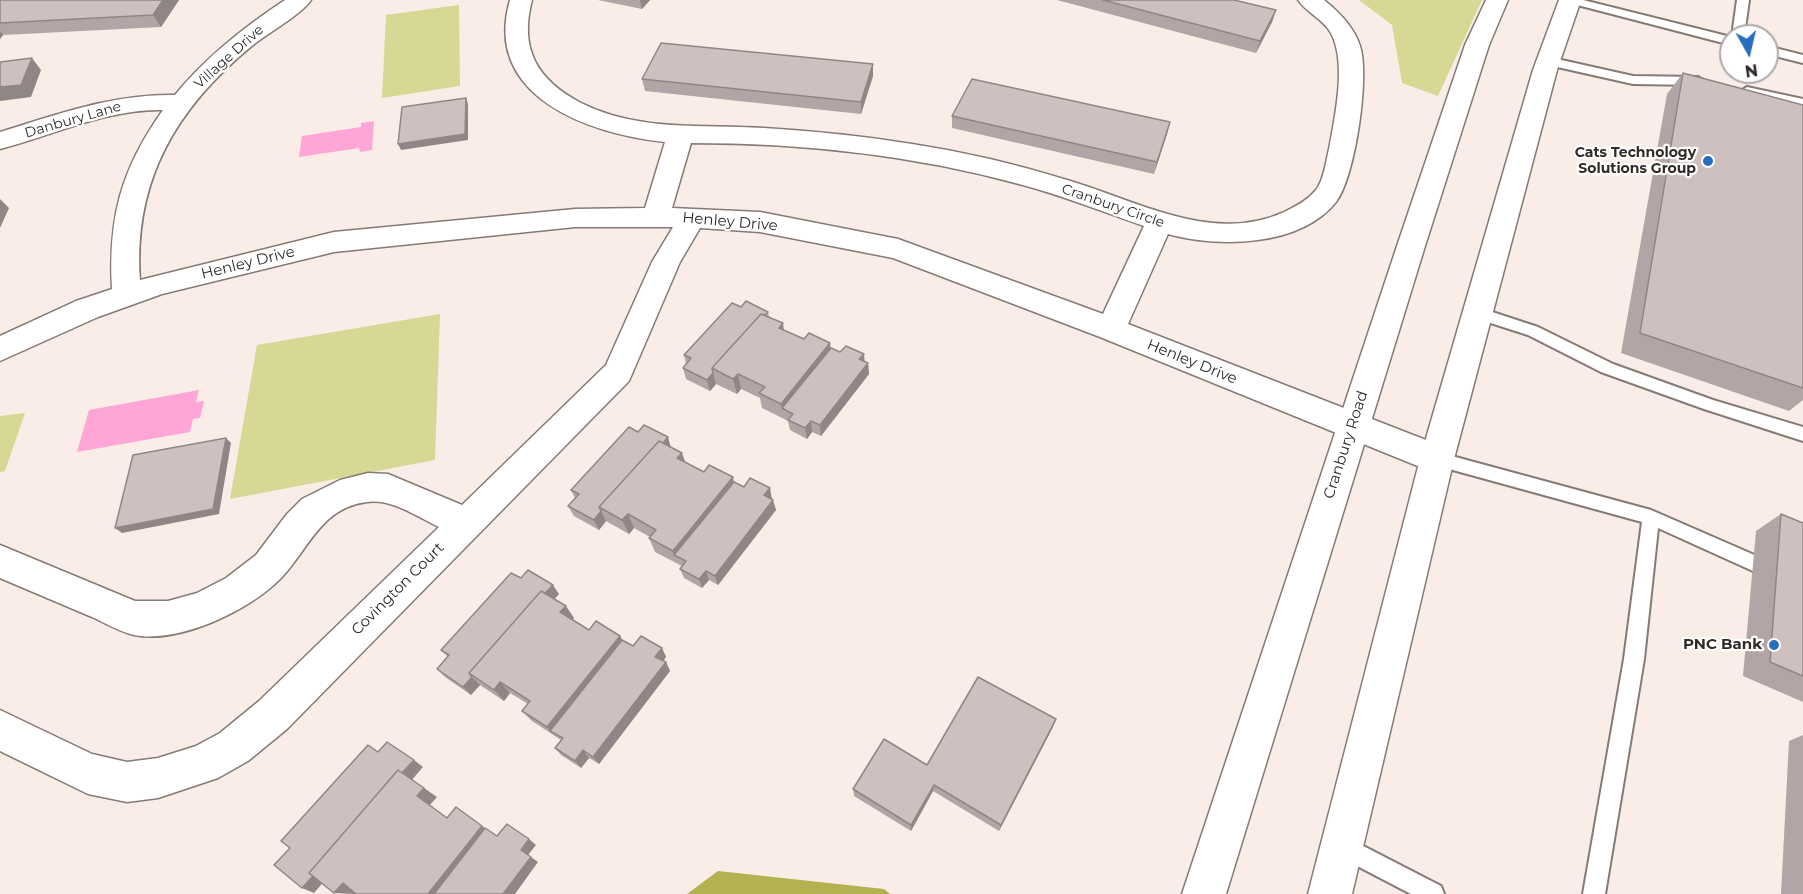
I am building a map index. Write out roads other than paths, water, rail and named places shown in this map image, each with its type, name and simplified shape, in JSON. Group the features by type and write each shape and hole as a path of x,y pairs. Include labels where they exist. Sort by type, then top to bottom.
{"street":[{"name":"Village Drive","path":"127,296 124,247 128,213 138,180 152,148 182,103 220,61 249,36 300,0"},
{"name":"Cranbury Circle","path":"520,0 514,25 517,50 526,68 540,86 568,106 605,122 649,132 680,135 755,135 837,141 918,153 1000,170 1081,193 1175,228 1206,233 1238,233 1267,229 1293,220 1313,208 1328,193 1338,169 1351,73 1350,50 1335,21 1309,0"},
{"name":"Cranbury Road","path":"1204,894 1352,427 1477,45 1497,0"},
{"path":"1330,894 1437,459 1548,61 1570,0"},
{"name":"Danbury Lane","path":"0,141 109,106 144,102 182,103"},
{"path":"656,218 680,135"},
{"name":"Henley Drive","path":"0,349 87,309 157,285 334,242 451,228 575,218 760,222 898,249 1111,329 1437,459"},
{"name":"Covington Court","path":"0,730 88,774 127,782 158,778 204,764 234,747 273,715 618,372 666,261 692,219"},
{"path":"1111,329 1160,222"},
{"path":"0,561 134,618 168,618 204,608 239,590 268,566 314,509 340,494 368,487 388,488 465,522"}],"lane":[{"path":"1570,0 1719,38"},
{"path":"1740,24 1743,0"},
{"path":"1779,53 1803,59"},
{"path":"1548,61 1633,80 1710,83"},
{"path":"1732,88 1803,103"},
{"path":"1477,313 1533,331 1607,368 1710,405 1803,434"},
{"path":"1437,459 1651,517 1753,563"},
{"path":"1594,894 1634,659 1651,517"},
{"path":"1341,846 1433,894"}],"place":[{"name":"Cats Technology Solutions Group","path":"1708,161"},
{"name":"PNC Bank","path":"1774,645"}]}
